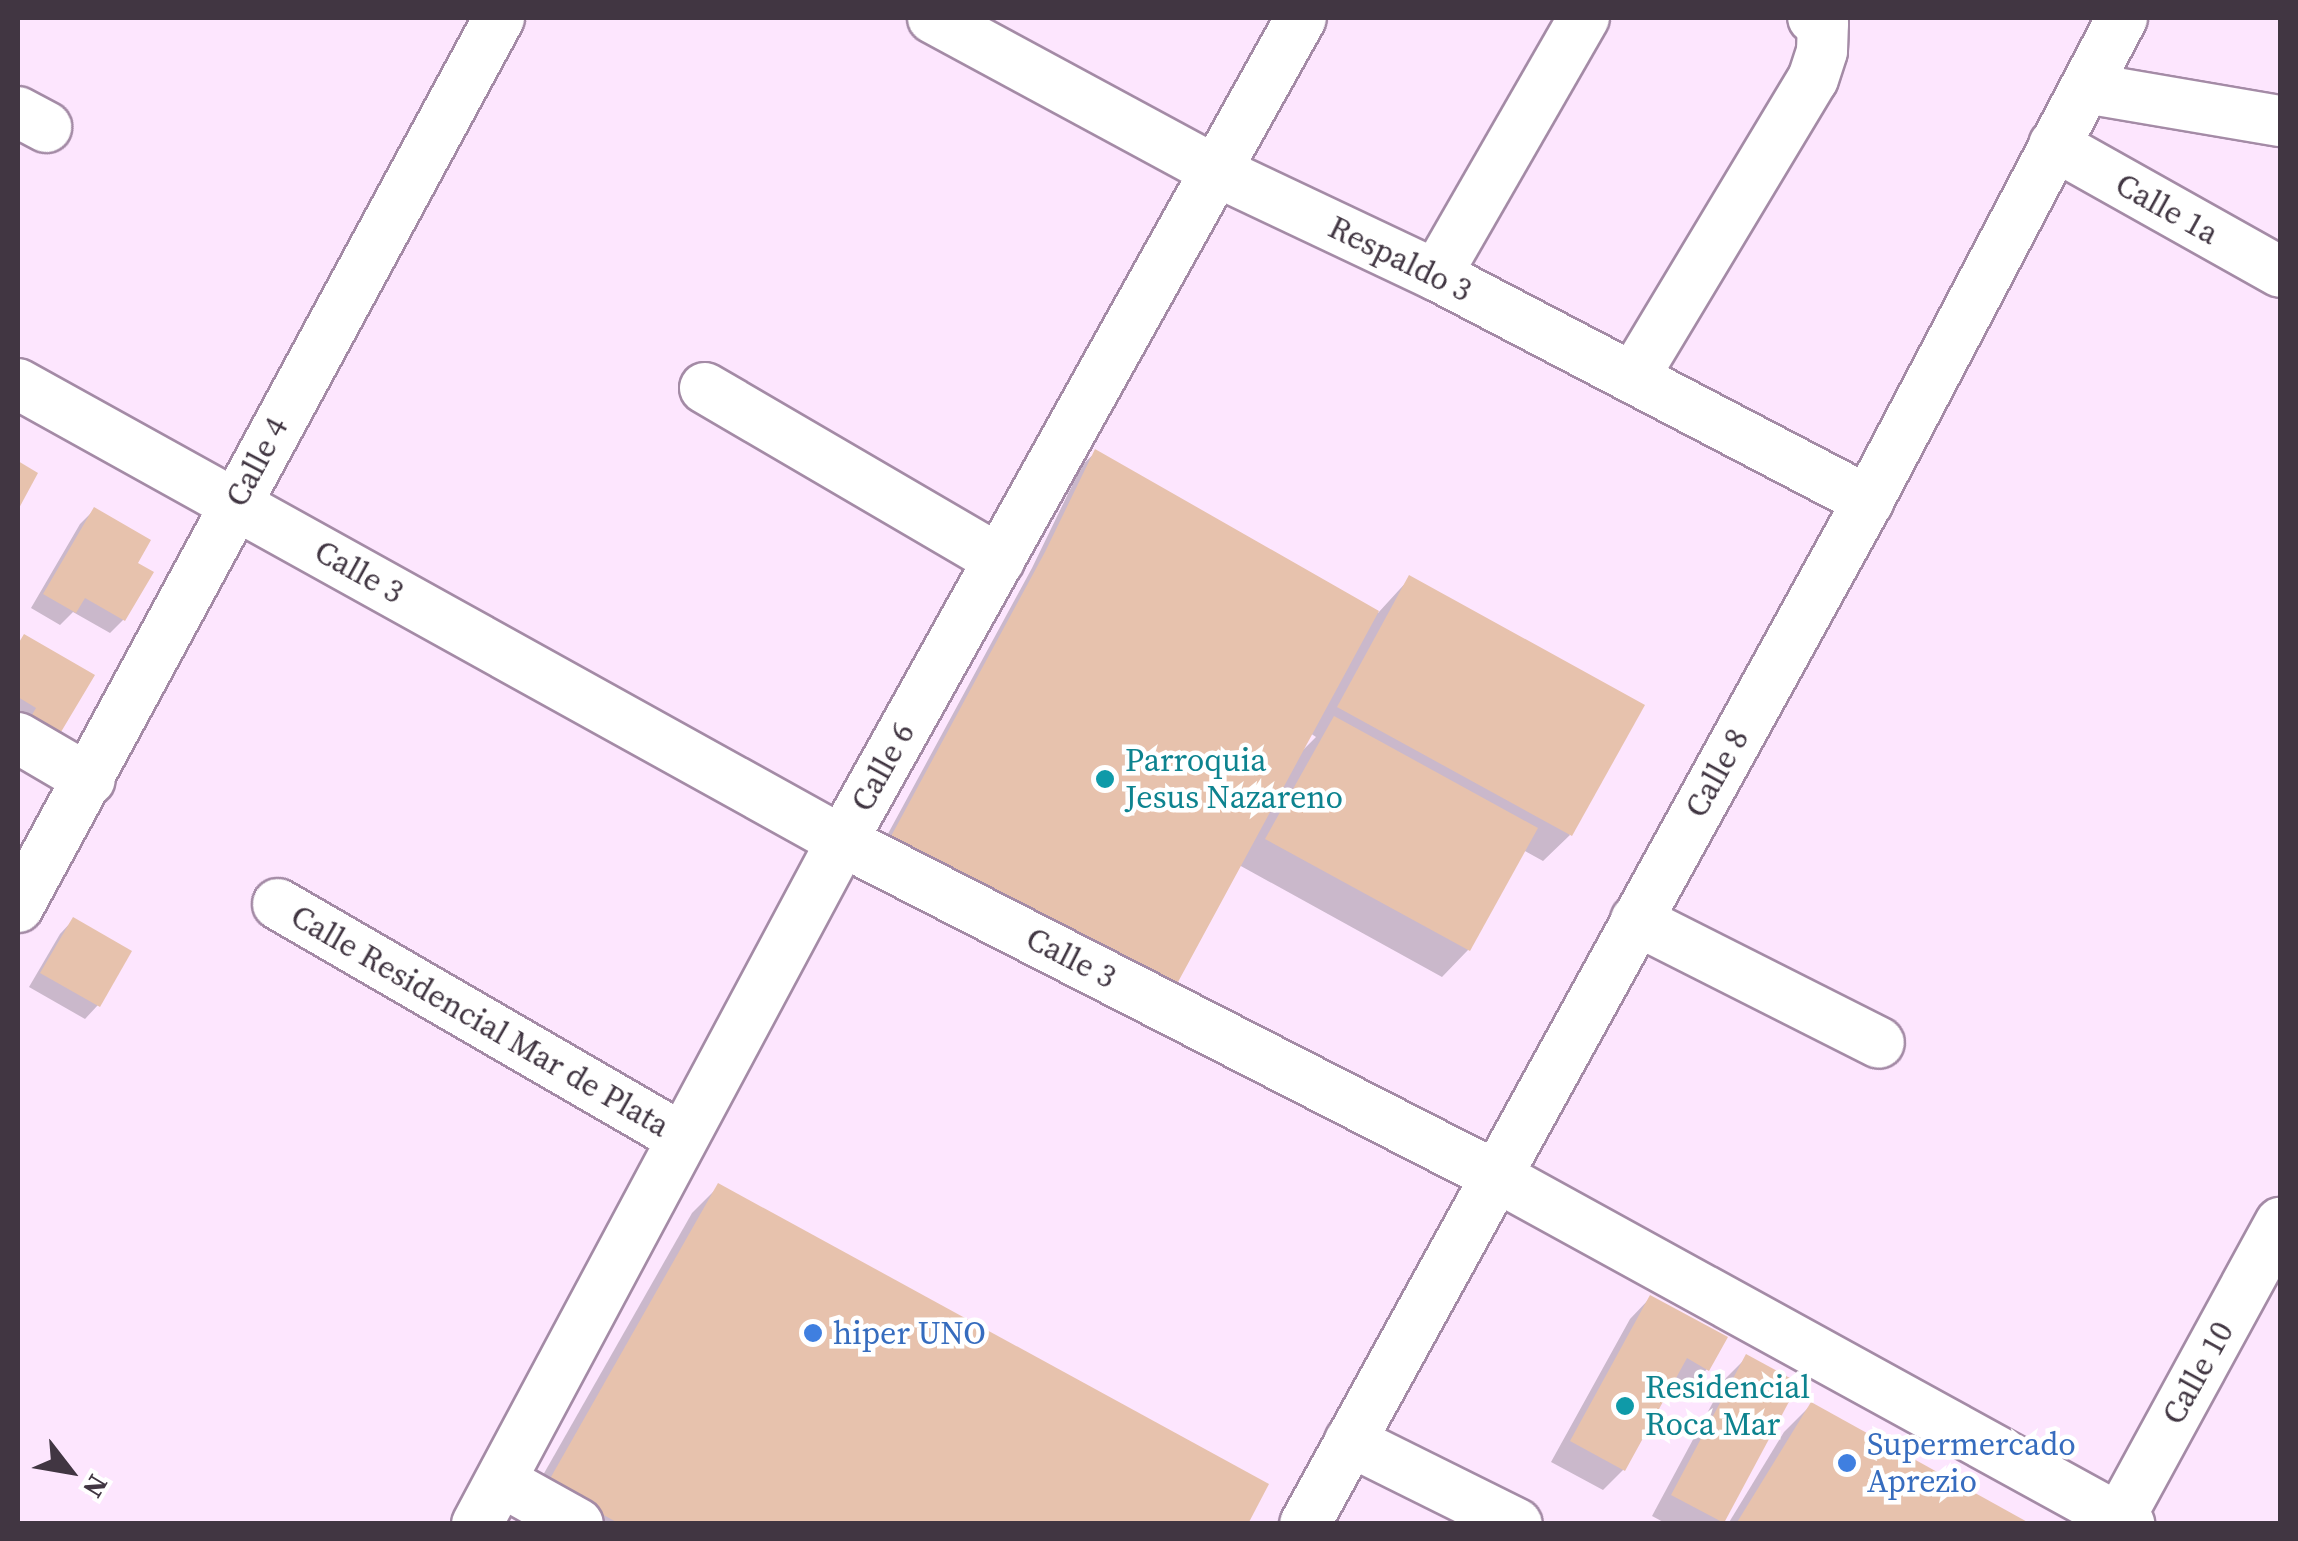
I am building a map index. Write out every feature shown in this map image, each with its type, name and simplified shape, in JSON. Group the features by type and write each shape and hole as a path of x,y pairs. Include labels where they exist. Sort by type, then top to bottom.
{"street":[{"name":"Calle 4","path":"18,907 499,18"},
{"name":"Respaldo 3","path":"933,18 1216,171 1436,275 1868,501"},
{"name":"Calle 6","path":"477,1524 842,840 1302,18"},
{"path":"1436,275 1584,18"},
{"path":"1633,378 1813,79 1822,51 1823,23 1813,18"},
{"name":"Calle 8","path":"1305,1524 1868,501 2122,18"},
{"path":"2086,88 2280,122"},
{"name":"Calle 1a","path":"2054,145 2280,272"},
{"name":"Calle 3","path":"18,384 842,840 1494,1175 2121,1522"},
{"path":"706,388 999,560"},
{"path":"18,738 90,780"},
{"name":"Calle Residencial Mar de Plata","path":"278,904 682,1138"},
{"path":"1636,920 1879,1043"},
{"name":"Calle 10","path":"2121,1522 2280,1223"},
{"path":"1350,1442 1517,1524"},
{"path":"501,1480 578,1524"}],"building":[{"name":"Parroquia Jesus Nazareno","path":"1095,449 1379,611 1165,1006 889,840 1045,552"},
{"path":"18,461 38,473 18,510"},
{"path":"94,507 151,540 138,563 154,572 125,621 85,598 76,613 43,594"},
{"path":"1409,575 1645,705 1572,836 1337,707"},
{"path":"24,634 95,675 55,742 26,725 36,708 18,697 18,644"},
{"path":"1334,716 1538,828 1470,951 1265,839"},
{"path":"73,917 132,951 100,1007 40,973"},
{"name":"hiper UNO","path":"718,1183 1269,1484 1248,1524 620,1524 547,1484"},
{"name":"Residencial Roca Mar","path":"1650,1295 1728,1337 1709,1371 1687,1358 1625,1471 1570,1441"},
{"path":"1746,1354 1799,1383 1724,1523 1671,1495"},
{"name":"Supermercado Aprezio","path":"1811,1402 2031,1524 1736,1524"}],"place":[{"name":"Parroquia Jesus Nazareno","path":"1105,779"},
{"name":"hiper UNO","path":"813,1333"},
{"name":"Residencial Roca Mar","path":"1625,1406"},
{"name":"Supermercado Aprezio","path":"1847,1463"}]}
